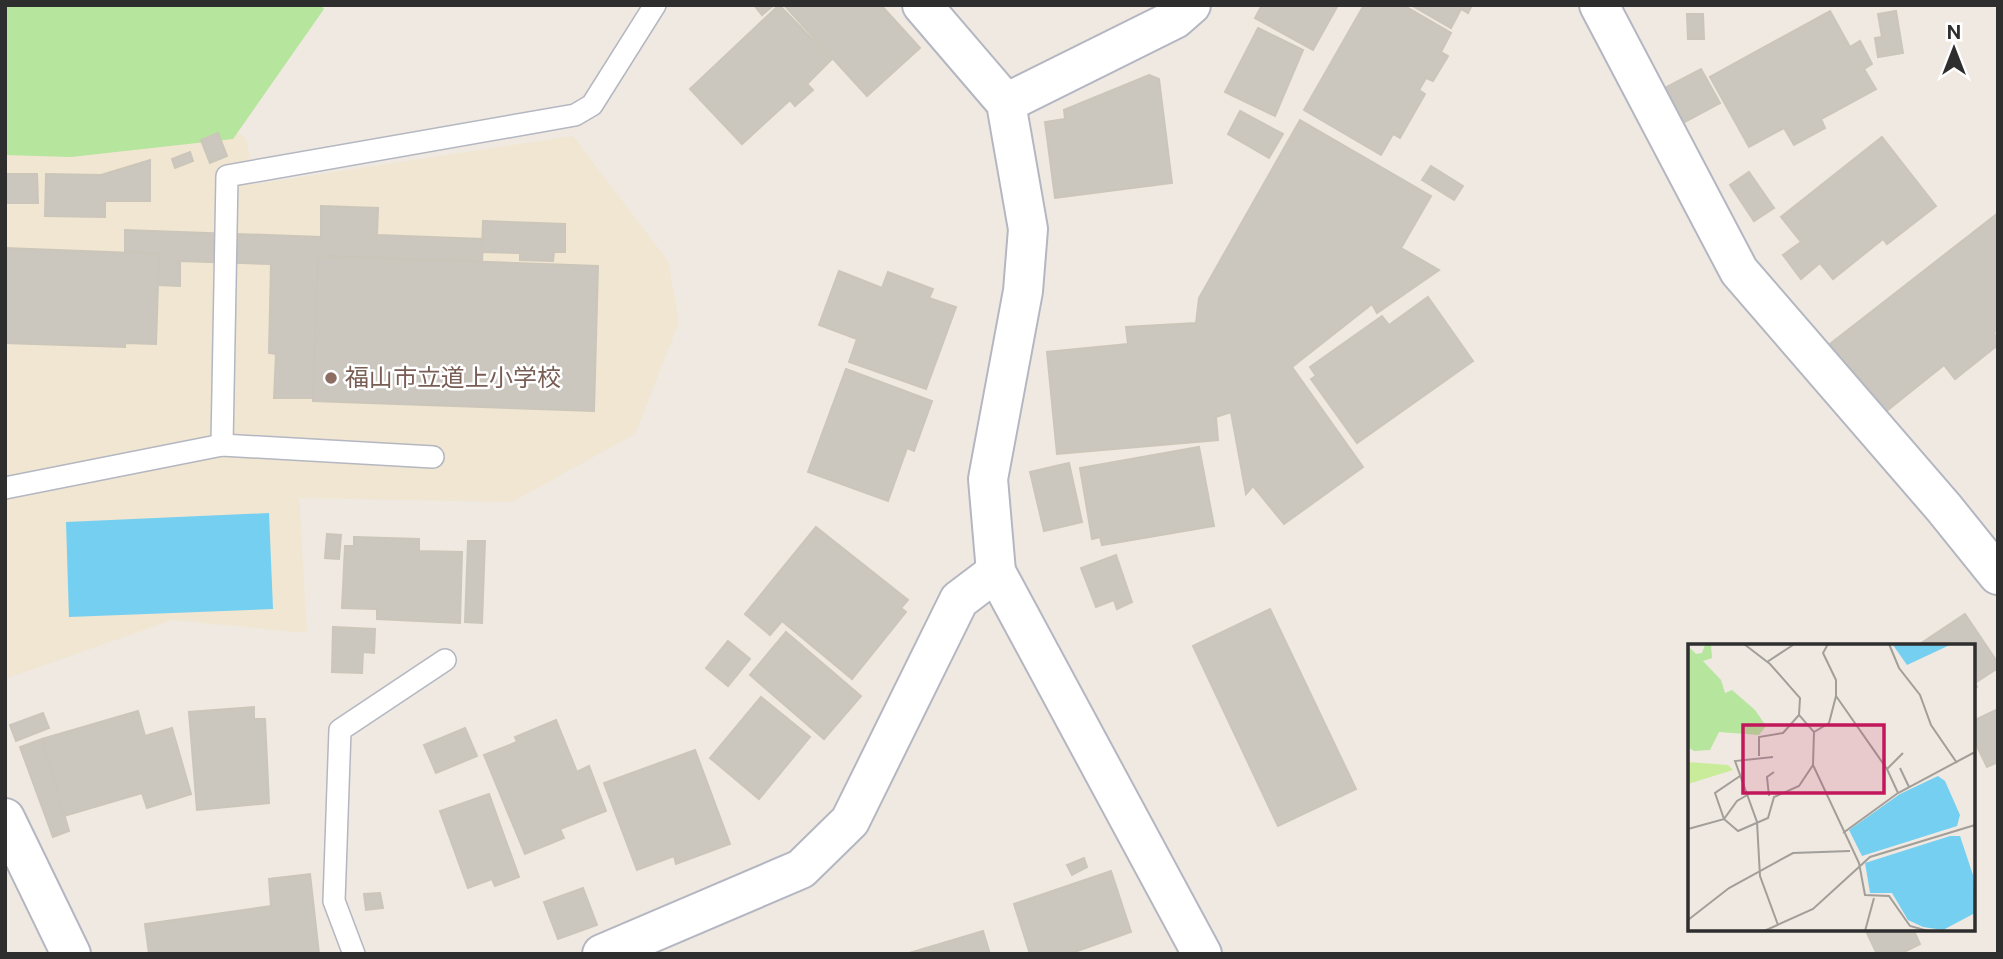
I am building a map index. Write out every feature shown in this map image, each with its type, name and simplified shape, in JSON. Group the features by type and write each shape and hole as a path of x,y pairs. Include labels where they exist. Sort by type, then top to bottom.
{"street":[{"path":"922,5 1006,103 1028,229 1023,291 988,479 996,572 1202,954"},
{"path":"1006,103 1175,19 1191,5"},
{"path":"1599,5 1739,271 1944,508 1998,575"},
{"path":"602,954 801,869 811,860 850,821 959,600 996,572"},
{"path":"5,818 71,954"}],"lane":[{"path":"222,445 227,176 575,115 592,106 655,5"},
{"path":"5,488 222,445 433,457"},
{"path":"354,954 334,901 340,730 445,660"}],"shaded area":[{"name":"福山市立道上小学校","path":"214,119 246,138 255,184 573,136 668,261 679,322 635,434 512,502 299,498 307,633 172,620 5,679 5,132"}],"green space":[{"path":"5,5 321,5 324,9 233,139 71,157 5,155"}],"water":[{"path":"269,513 273,609 69,617 66,522"}],"building":[{"path":"754,5 774,5 762,15"},
{"path":"779,5 832,59 807,84 813,90 795,106 790,100 742,144 690,89"},
{"path":"784,5 881,5 920,48 867,96"},
{"path":"1262,5 1338,5 1313,50 1255,18"},
{"path":"1364,5 1403,5 1451,33 1441,52 1448,56 1433,81 1426,78 1419,90 1425,94 1400,138 1393,134 1381,155 1304,110"},
{"path":"1411,5 1472,5 1468,13 1461,9 1451,28"},
{"path":"1830,11 1850,47 1860,41 1872,64 1864,69 1876,89 1821,119 1825,128 1794,145 1784,128 1749,147 1710,77"},
{"path":"1896,11 1903,53 1878,57 1875,38 1882,37 1878,14"},
{"path":"1687,14 1703,14 1704,39 1688,39"},
{"path":"1258,28 1303,50 1275,116 1225,92"},
{"path":"1701,69 1720,103 1683,123 1665,88"},
{"path":"1149,75 1159,79 1172,183 1055,198 1045,122 1065,119 1064,110"},
{"path":"1240,111 1283,134 1269,158 1228,134"},
{"path":"1300,120 1431,196 1401,248 1439,270 1377,313 1372,304 1292,367 1363,467 1284,524 1253,486 1246,494 1231,412 1216,417 1218,440 1057,454 1047,352 1128,344 1126,327 1196,323 1199,298"},
{"path":"218,133 227,156 210,163 201,140"},
{"path":"1882,137 1936,206 1887,244 1883,239 1833,279 1820,263 1801,279 1783,255 1801,242 1781,217"},
{"path":"190,152 193,161 175,168 172,159"},
{"path":"150,160 150,201 105,201 105,217 45,216 46,174 101,175"},
{"path":"1431,166 1463,186 1454,200 1422,180"},
{"path":"1749,172 1774,208 1754,221 1730,185"},
{"path":"5,174 37,174 38,203 5,203"},
{"path":"321,206 378,208 377,235 483,239 482,262 318,256 313,398 274,398 276,354 269,353 271,264 180,261 180,286 158,285 159,254 125,252 125,230 321,237"},
{"path":"1998,213 1998,329 1994,332 1998,345 1955,379 1944,365 1884,413 1830,344"},
{"path":"483,221 565,224 565,252 554,252 553,261 520,260 520,253 482,252"},
{"path":"5,248 159,254 156,344 125,343 125,347 5,343"},
{"path":"318,256 598,266 594,411 313,401"},
{"path":"839,271 882,288 888,272 933,289 929,298 956,307 926,389 849,362 857,339 819,325"},
{"path":"1428,297 1473,361 1357,443 1311,379 1316,376 1310,367 1382,316 1389,325"},
{"path":"846,369 932,401 914,451 907,448 888,501 808,472"},
{"path":"1199,447 1214,526 1102,545 1100,537 1092,539 1080,468"},
{"path":"1069,463 1082,522 1044,531 1030,472"},
{"path":"816,527 908,600 901,608 906,612 852,679 782,621 770,635 745,614"},
{"path":"327,534 341,535 339,559 325,558"},
{"path":"354,537 419,539 419,551 462,552 460,623 377,619 377,609 342,608 345,546 354,546"},
{"path":"468,541 485,541 482,623 465,622"},
{"path":"1116,555 1132,602 1117,609 1114,600 1096,607 1081,568"},
{"path":"1270,609 1356,789 1278,826 1193,646"},
{"path":"1965,614 1998,663 1998,668 1975,683 1975,644 1920,644"},
{"path":"333,627 375,629 374,653 363,652 362,673 332,672"},
{"path":"786,632 861,696 824,739 750,675"},
{"path":"728,641 750,659 728,686 706,668"},
{"path":"761,697 810,737 759,799 710,758"},
{"path":"254,707 254,719 265,719 269,803 197,810 189,712"},
{"path":"1998,709 1998,762 1987,767 1975,742 1975,720"},
{"path":"138,711 145,736 172,728 191,794 147,808 142,793 64,816 42,739"},
{"path":"43,713 49,728 16,741 10,725"},
{"path":"556,720 577,772 589,766 606,811 560,829 564,838 525,854 484,755 517,742 515,737"},
{"path":"465,728 477,756 436,773 424,745"},
{"path":"42,739 69,831 53,837 20,747"},
{"path":"695,750 730,844 676,864 674,856 637,870 604,783"},
{"path":"489,794 519,877 495,886 492,879 468,888 440,811"},
{"path":"1084,858 1087,867 1072,875 1067,865"},
{"path":"1111,871 1131,932 1069,954 1030,954 1014,904"},
{"path":"310,874 319,954 149,954 145,924 271,906 269,879"},
{"path":"583,888 597,925 558,939 544,902"},
{"path":"380,893 383,908 366,910 364,894"},
{"path":"983,931 990,954 906,954"},
{"path":"1866,931 1914,931 1920,944 1900,954 1877,954"}],"place":[{"name":"福山市立道上小学校","path":"331,378"}]}
